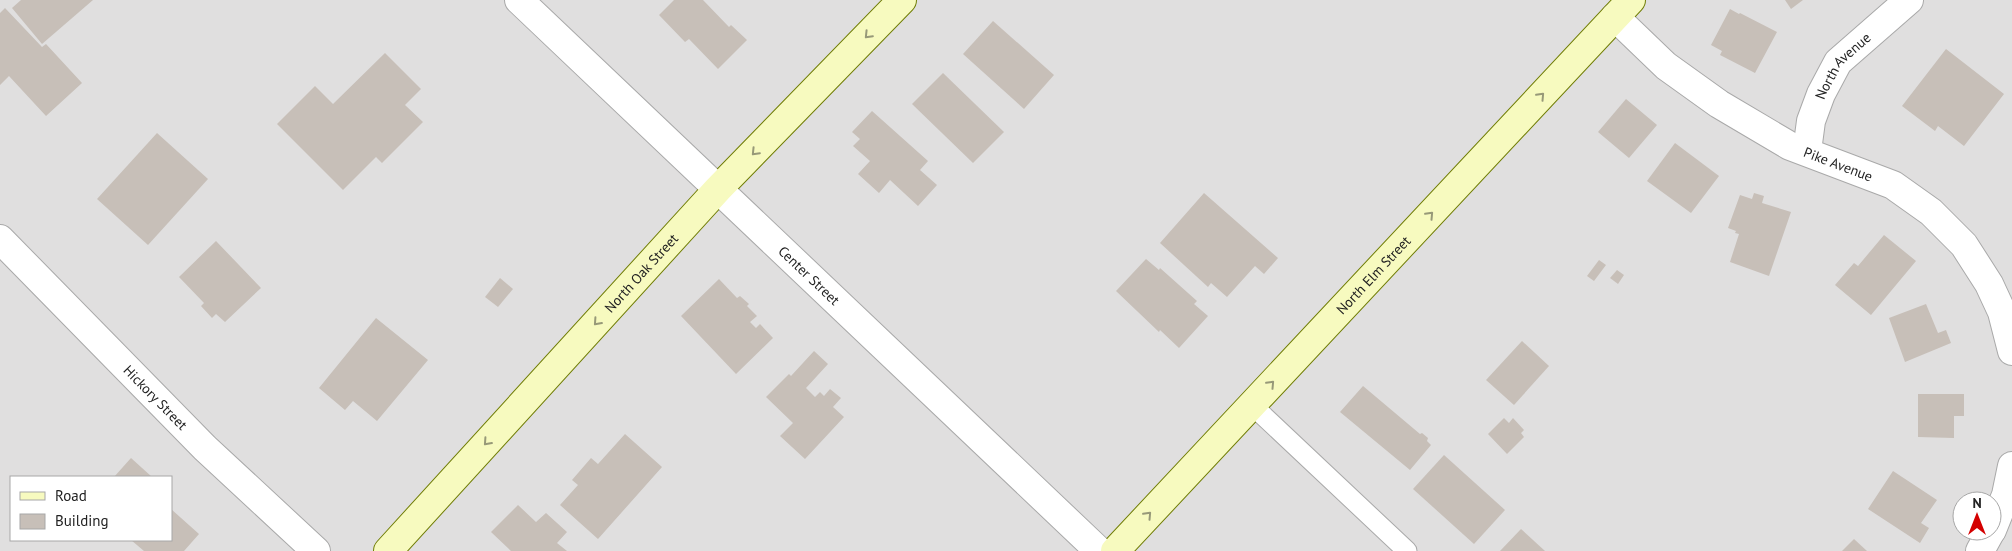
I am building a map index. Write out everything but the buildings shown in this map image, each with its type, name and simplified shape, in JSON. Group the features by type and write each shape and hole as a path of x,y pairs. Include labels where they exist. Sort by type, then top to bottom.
{"main road":[{"name":"North Oak Street","path":"388,551 718,190 902,0"},
{"name":"North Elm Street","path":"1114,551 1623,9"}],"street":[{"name":"Center Street","path":"519,0 1099,551"},
{"name":"North Avenue","path":"1807,151 1811,121 1821,94 1838,62 1909,0"},
{"name":"Pike Avenue","path":"1623,9 1666,66 1719,104 1790,146 1894,185 1932,212 1964,245 1989,284 2002,312 2012,351"},
{"name":"Hickory Street","path":"0,239 205,448 316,551"},
{"path":"2002,505 2012,466"}],"lane":[{"path":"1252,405 1407,551"}],"shaded area":[{"path":"0,0 2012,0 2012,551 0,551"}]}
